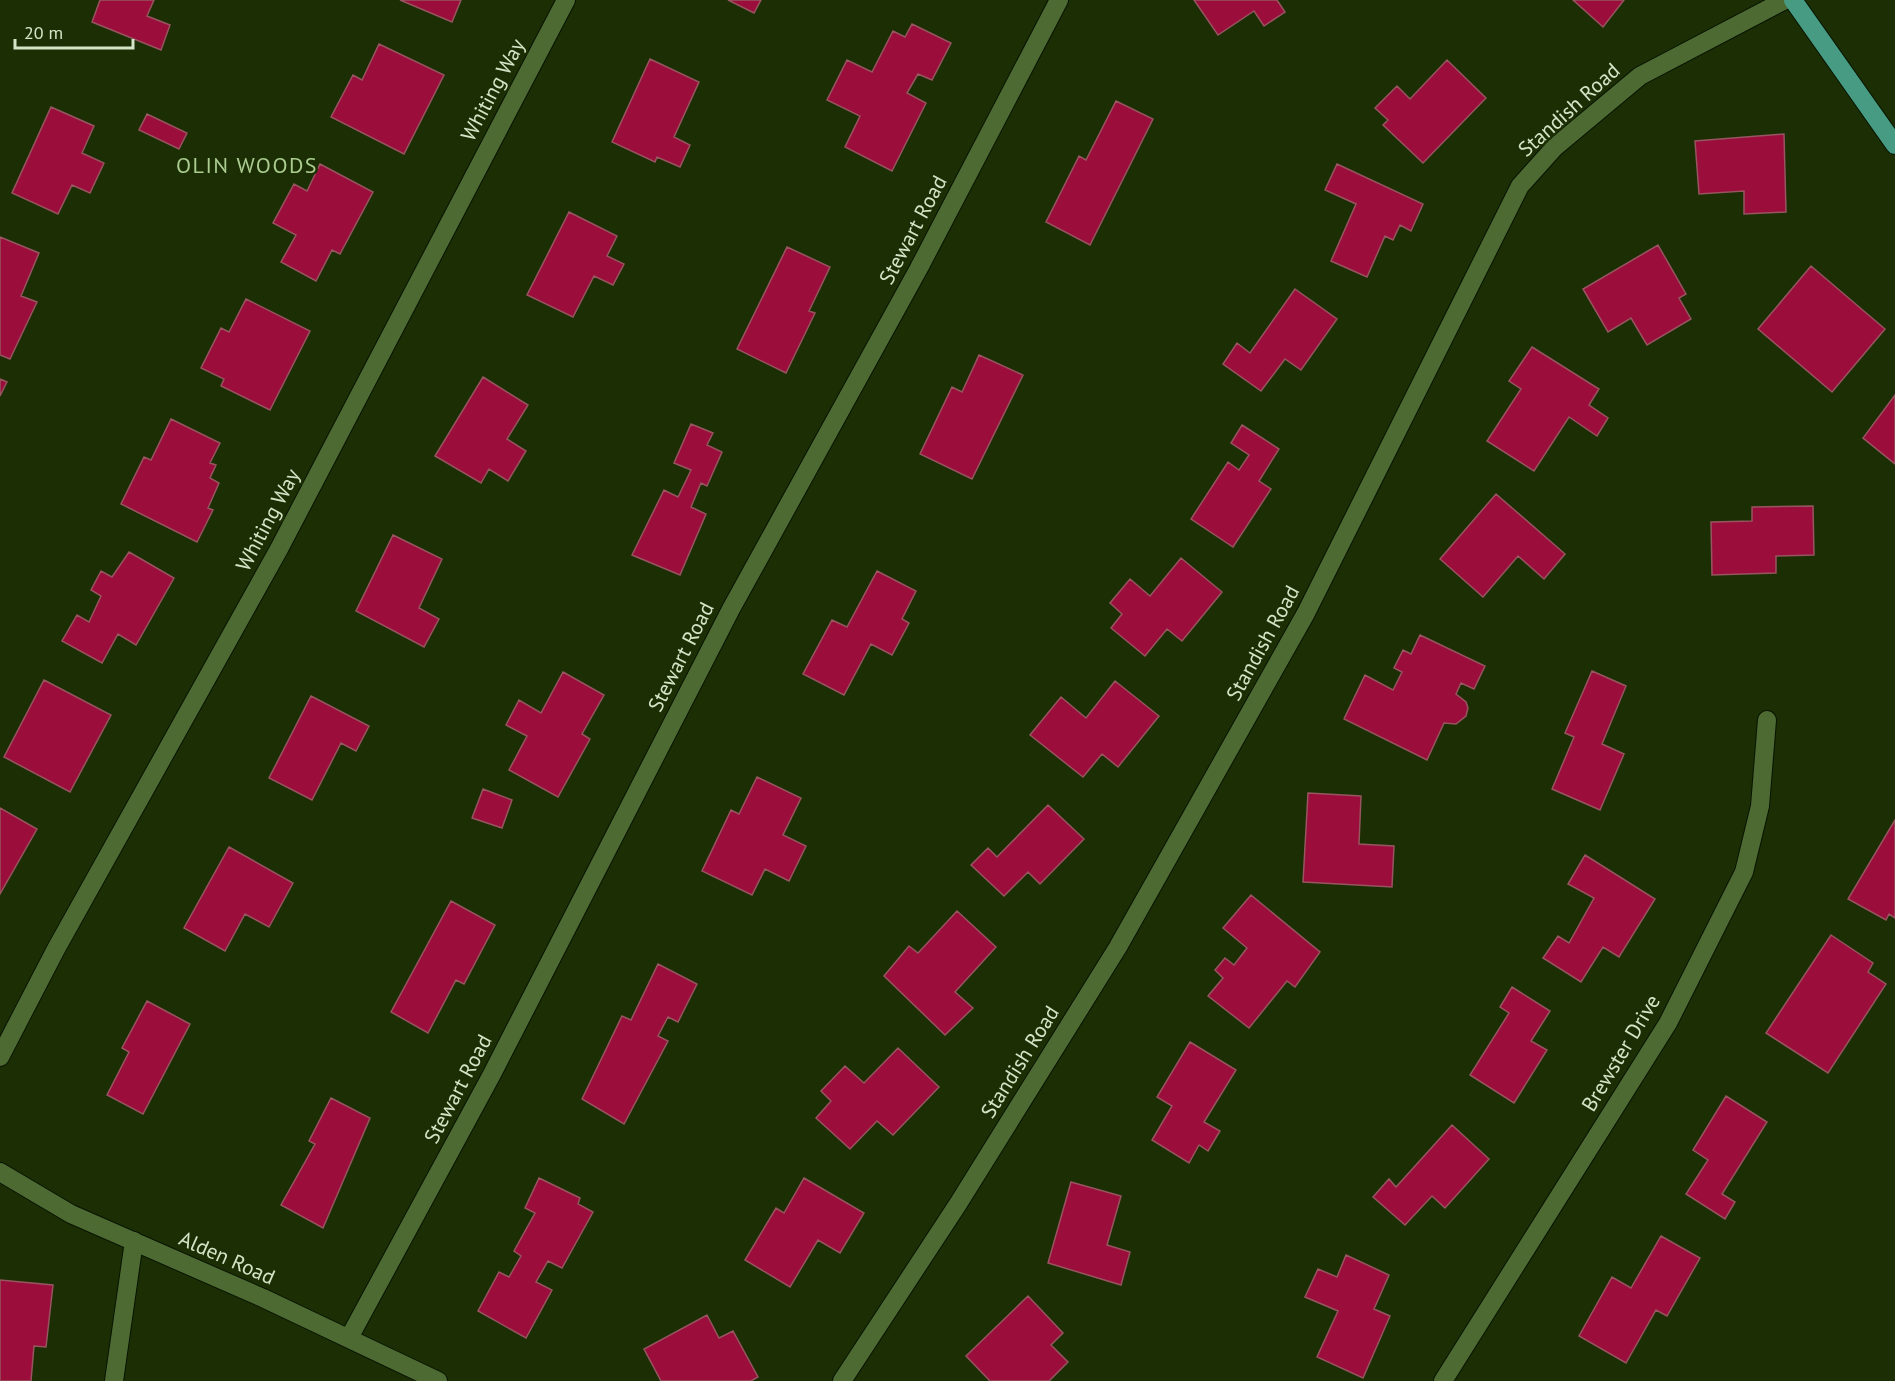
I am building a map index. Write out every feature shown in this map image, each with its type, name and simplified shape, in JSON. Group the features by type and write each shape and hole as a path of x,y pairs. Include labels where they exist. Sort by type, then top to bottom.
{"main road":[{"path":"1793,0 1895,145"}],"street":[{"name":"Whiting Way","path":"0,1057 56,949 279,549 566,0"},
{"name":"Stewart Road","path":"349,1338 491,1076 731,609 919,268 1059,0"},
{"name":"Standish Road","path":"842,1381 958,1204 1118,947 1306,613 1520,186 1555,147 1640,76 1785,0"},
{"name":"Brewster Drive","path":"1443,1381 1668,1023 1744,872 1760,806 1767,720"},
{"name":"Alden Road","path":"0,1172 71,1214 349,1338 438,1381"},
{"path":"114,1381 134,1242"}],"building":[{"path":"100,0 154,0 147,16 170,25 161,50 92,22"},
{"path":"400,0 461,0 452,22"},
{"path":"728,0 761,0 754,13"},
{"path":"1194,0 1277,0 1285,12 1264,26 1254,11 1218,35"},
{"path":"1573,0 1624,0 1603,27"},
{"path":"912,24 951,43 932,80 918,74 907,93 926,103 892,171 845,147 860,116 827,100 847,60 872,72 893,31 905,37"},
{"path":"379,44 444,75 404,154 331,117 353,75 362,80"},
{"path":"650,59 699,82 674,137 690,145 680,167 657,157 655,162 612,142"},
{"path":"1447,60 1486,98 1423,163 1383,125 1388,120 1375,108 1397,86 1410,99"},
{"path":"1116,101 1153,119 1090,245 1046,222 1079,156 1086,160"},
{"path":"51,107 94,126 82,153 104,163 90,193 72,185 58,214 12,193"},
{"path":"147,114 187,133 179,149 139,130"},
{"path":"1784,134 1786,212 1744,214 1744,191 1699,194 1695,141"},
{"path":"320,164 373,192 340,254 332,250 316,281 281,262 296,235 273,223 294,184 307,191"},
{"path":"1337,164 1423,204 1411,231 1400,225 1393,240 1385,236 1367,277 1331,261 1356,204 1325,190"},
{"path":"569,212 617,236 607,256 624,264 613,285 594,276 573,317 527,295"},
{"path":"0,237 39,253 21,296 37,302 10,359 0,355"},
{"path":"1658,245 1686,294 1679,298 1691,319 1647,345 1631,318 1608,332 1583,289"},
{"path":"787,247 830,267 809,311 815,313 786,373 737,349"},
{"path":"1811,266 1885,329 1832,392 1758,329"},
{"path":"1295,289 1337,319 1301,370 1285,359 1261,391 1223,364 1237,343 1250,353"},
{"path":"246,299 310,331 270,410 221,386 224,379 201,368 221,328 229,332"},
{"path":"1532,347 1599,389 1589,405 1608,418 1597,436 1569,417 1534,471 1487,441 1521,389 1509,381"},
{"path":"979,355 1023,375 972,479 920,454 952,387 962,392"},
{"path":"483,377 528,405 507,439 526,451 508,481 489,469 481,483 435,456"},
{"path":"0,379 7,382 0,396"},
{"path":"1895,395 1895,464 1863,438"},
{"path":"171,419 220,443 210,463 216,465 210,478 219,483 208,508 213,510 197,542 121,504 144,457 151,460"},
{"path":"691,424 713,433 707,445 722,452 707,486 701,483 691,507 706,514 680,575 632,555 664,490 678,497 691,470 674,463"},
{"path":"1242,425 1279,449 1259,481 1271,489 1233,547 1191,519 1228,462 1239,470 1249,455 1231,443"},
{"path":"1496,494 1565,554 1544,579 1518,556 1483,597 1440,559"},
{"path":"1813,506 1814,555 1776,556 1776,573 1712,575 1711,522 1752,521 1752,507"},
{"path":"393,535 442,559 419,608 439,619 424,647 356,611"},
{"path":"129,552 174,578 136,645 118,634 102,663 62,641 77,615 89,622 101,596 91,590 101,571 112,577"},
{"path":"1181,558 1222,592 1182,641 1167,629 1145,656 1111,628 1122,614 1110,603 1130,579 1150,596"},
{"path":"877,571 916,591 902,619 909,623 892,655 871,644 844,695 803,674 832,620 847,627"},
{"path":"1420,635 1485,666 1474,689 1461,683 1456,694 1466,702 1468,708 1466,716 1456,724 1444,723 1427,760 1344,719 1365,675 1393,690 1402,672 1394,668 1403,650 1411,654"},
{"path":"1592,671 1626,686 1602,744 1624,754 1600,810 1552,789 1574,737 1565,733"},
{"path":"563,672 604,695 582,734 590,739 558,797 509,770 527,736 506,725 519,700 541,713"},
{"path":"44,680 111,715 70,792 4,757"},
{"path":"1115,681 1159,716 1118,767 1102,754 1083,777 1030,735 1061,697 1086,718"},
{"path":"311,696 369,726 356,751 341,743 312,800 269,778"},
{"path":"757,777 801,798 783,835 806,846 789,881 765,869 752,895 702,871 731,810 739,814"},
{"path":"483,789 512,800 502,828 472,818"},
{"path":"1308,793 1361,796 1359,844 1394,846 1392,887 1303,882"},
{"path":"1048,805 1084,839 1040,884 1028,872 1004,896 971,865 988,848 997,857"},
{"path":"0,808 37,829 0,894"},
{"path":"1895,820 1895,918 1889,914 1886,920 1848,899"},
{"path":"229,847 293,883 269,927 245,914 225,951 184,928"},
{"path":"1585,855 1655,899 1619,957 1603,947 1581,982 1543,958 1558,936 1569,943 1594,898 1568,884"},
{"path":"1251,895 1320,952 1295,987 1287,981 1249,1028 1208,996 1223,978 1215,970 1225,958 1234,965 1247,948 1223,928"},
{"path":"451,901 495,925 464,984 456,980 428,1033 391,1012"},
{"path":"957,911 996,947 955,992 973,1008 945,1035 884,976 909,946 918,953"},
{"path":"1831,935 1873,963 1868,972 1886,984 1828,1073 1766,1033"},
{"path":"658,964 697,984 678,1022 668,1017 658,1036 668,1041 624,1124 582,1099 622,1016 631,1020"},
{"path":"1512,987 1550,1011 1531,1041 1547,1050 1514,1103 1470,1075 1509,1013 1500,1007"},
{"path":"147,1001 190,1024 143,1114 107,1095 129,1052 122,1048"},
{"path":"1190,1042 1236,1070 1204,1122 1220,1131 1208,1151 1199,1145 1189,1163 1152,1140 1172,1106 1157,1097"},
{"path":"898,1048 939,1087 893,1135 877,1121 850,1149 816,1118 831,1101 821,1091 845,1066 864,1083"},
{"path":"1726,1096 1767,1122 1722,1194 1735,1202 1725,1219 1686,1194 1708,1160 1693,1150"},
{"path":"331,1098 370,1118 323,1228 281,1205 315,1144 309,1141"},
{"path":"1452,1125 1489,1159 1445,1208 1432,1196 1405,1225 1373,1197 1389,1179 1396,1187"},
{"path":"539,1178 580,1198 578,1204 593,1212 562,1268 548,1261 536,1282 552,1290 526,1338 478,1311 499,1272 509,1277 521,1256 514,1251 535,1213 525,1208"},
{"path":"804,1178 864,1213 840,1253 818,1240 790,1287 745,1260 776,1208 784,1213"},
{"path":"1071,1182 1121,1196 1107,1245 1130,1252 1121,1285 1048,1263"},
{"path":"1661,1236 1700,1258 1667,1316 1656,1310 1626,1363 1579,1336 1612,1277 1631,1288"},
{"path":"1346,1255 1389,1275 1374,1309 1390,1316 1363,1378 1317,1357 1338,1311 1305,1297 1318,1269 1337,1277"},
{"path":"0,1280 53,1285 46,1347 34,1346 31,1381 0,1381"},
{"path":"1028,1296 1063,1333 1051,1345 1068,1362 1049,1381 990,1381 966,1356"},
{"path":"707,1315 719,1338 733,1331 758,1377 751,1381 661,1381 644,1349"}],"district":[{"name":"OLIN WOODS","path":"247,165"}]}
